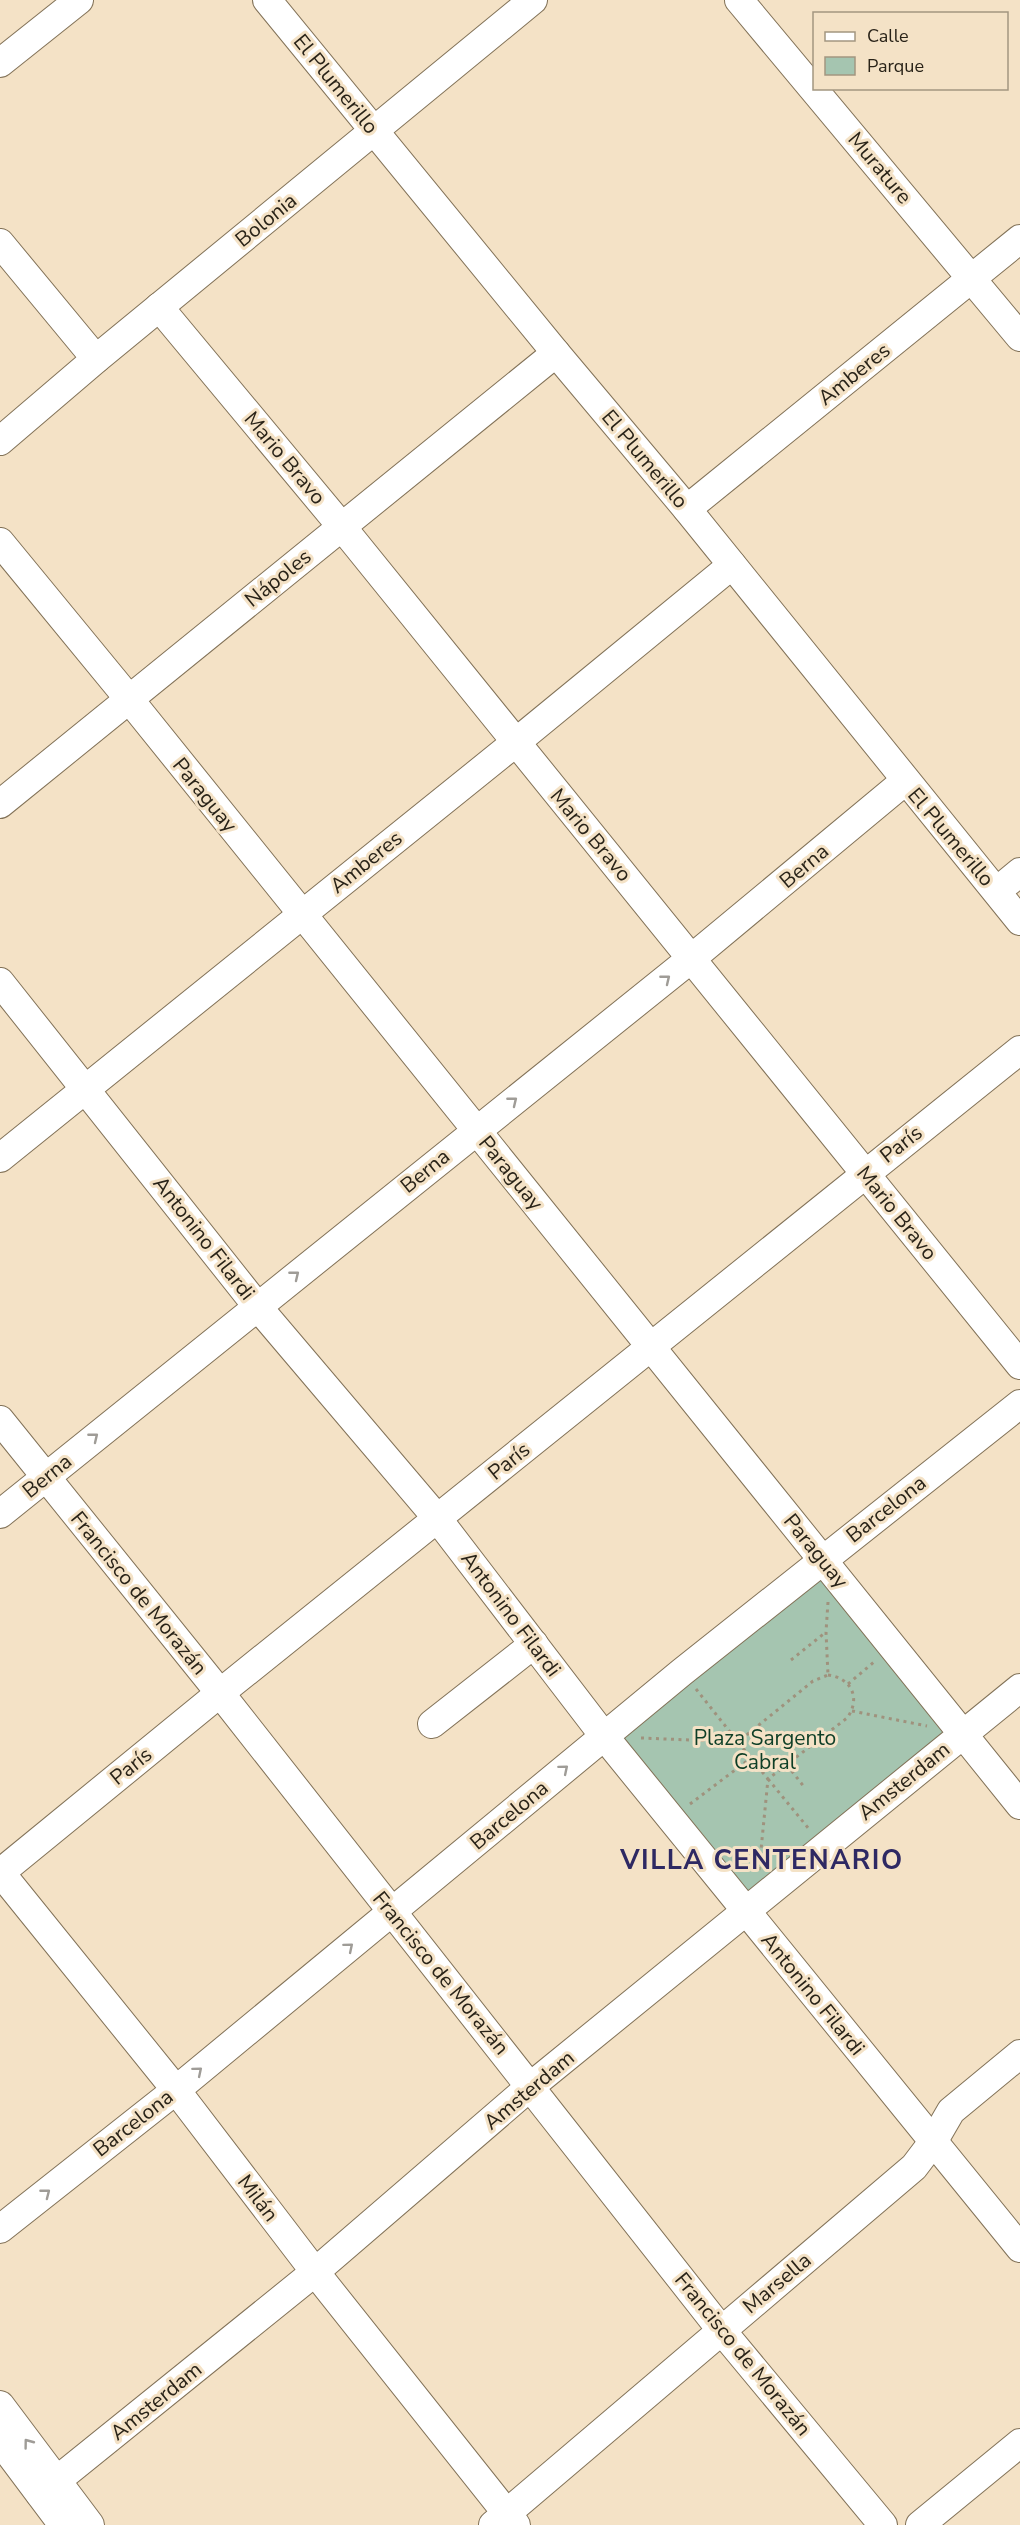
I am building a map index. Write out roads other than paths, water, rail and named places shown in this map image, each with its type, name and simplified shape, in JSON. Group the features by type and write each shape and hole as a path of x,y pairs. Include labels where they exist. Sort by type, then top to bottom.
{"street":[{"path":"0,63 79,0"},
{"name":"El Plumerillo","path":"267,0 687,509 1020,921"},
{"name":"Bolonia","path":"0,441 96,359 533,0"},
{"name":"Murature","path":"739,0 813,88"},
{"name":"Murature","path":"814,90 1020,337"},
{"name":"Amberes","path":"687,509 1020,239"},
{"path":"0,243 96,359"},
{"name":"Mario Bravo","path":"159,307 342,527 1020,1365"},
{"name":"Nápoles","path":"0,804 556,353"},
{"name":"Paraguay","path":"0,542 1020,1805"},
{"name":"Amberes","path":"0,1158 732,565"},
{"name":"Berna","path":"0,1514 692,958 905,781"},
{"path":"997,891 1020,872"},
{"name":"Antonino Filardi","path":"0,982 257,1306 438,1518 604,1736 671,1819 750,1906 933,2142 1020,2248"},
{"name":"París","path":"0,1872 652,1347 864,1173 1020,1050"},
{"name":"Barcelona","path":"0,2229 176,2090 682,1672 826,1563 1020,1404"},
{"name":"Francisco de Morazán","path":"0,1420 220,1693 722,2331 884,2525"},
{"path":"432,1724 534,1644"},
{"name":"Amsterdam","path":"48,2487 315,2272 531,2086 1020,1688"},
{"name":"Milán","path":"0,1872 176,2090 505,2521"},
{"name":"Marsella","path":"505,2521 914,2167 933,2142 951,2111 1020,2054"},
{"path":"0,2405 48,2487 63,2525"},
{"path":"0,2441 90,2525"},
{"path":"920,2525 1020,2443"}],"district":[{"name":"VILLA CENTENARIO","path":"762,1860"}],"park label":[{"name":"Plaza Sargento Cabral","path":"765,1750"}]}
